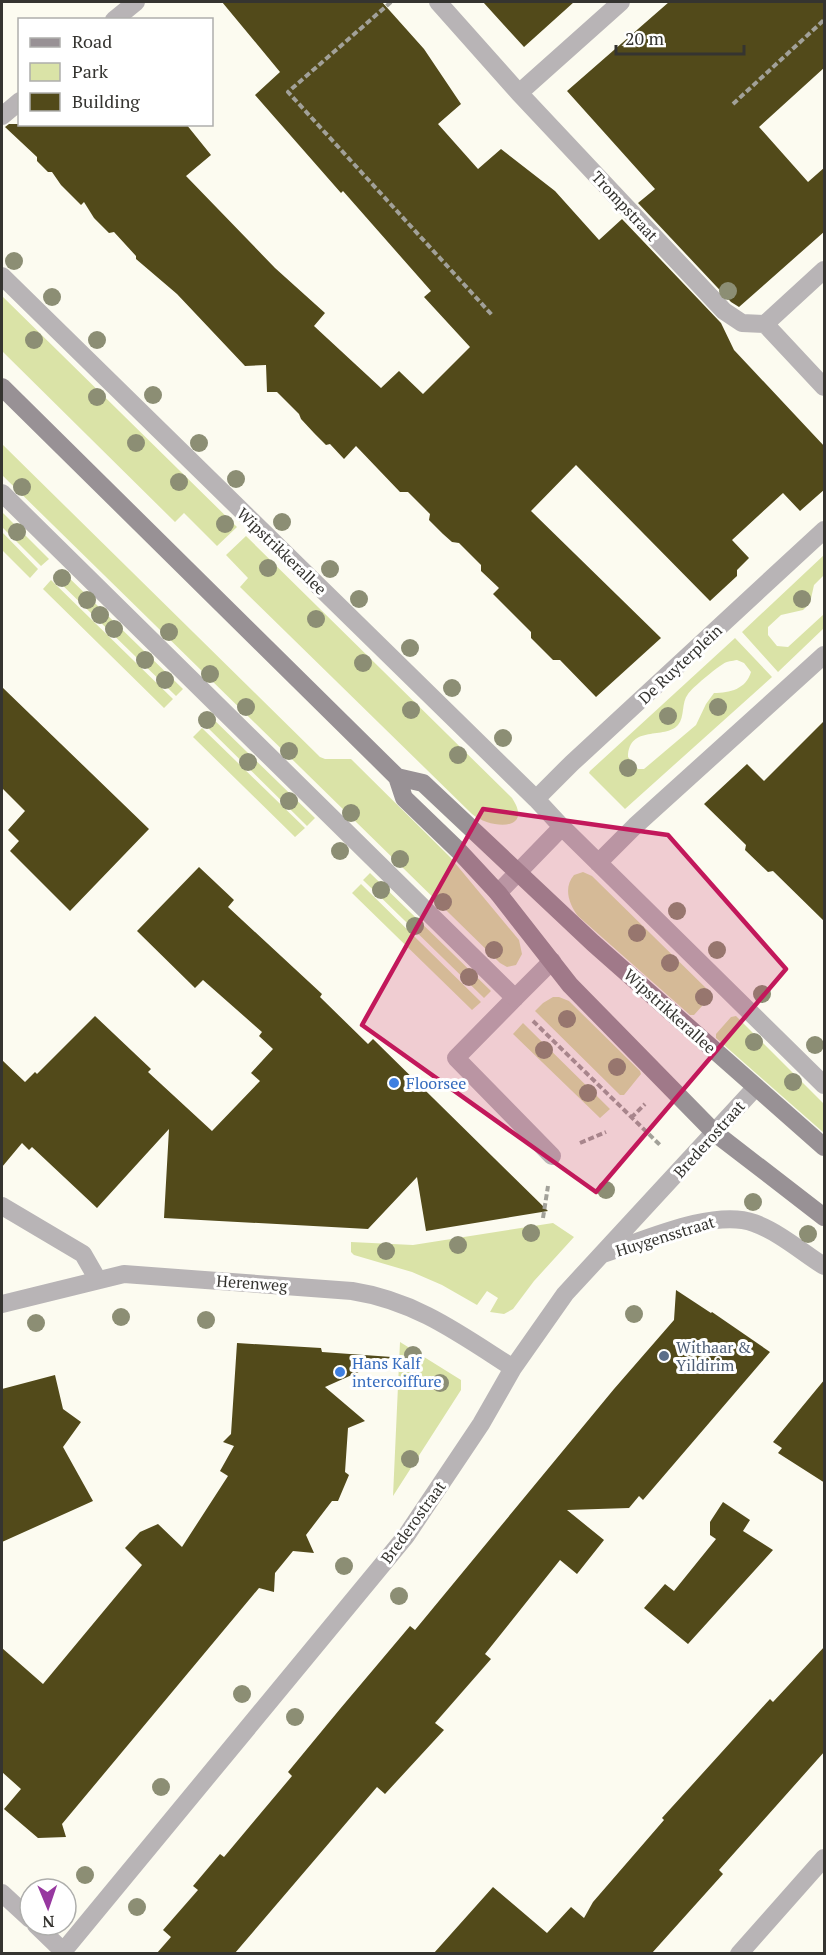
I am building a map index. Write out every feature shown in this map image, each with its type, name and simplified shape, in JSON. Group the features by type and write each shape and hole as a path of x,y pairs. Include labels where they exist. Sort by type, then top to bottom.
{"main road":[{"name":"Wipstrikkerallee","path":"2,387 397,777 404,798 459,851 498,893 570,985 715,1133 825,1217"},
{"name":"Wipstrikkerallee","path":"397,777 423,783 593,943 825,1147"}],"street":[{"path":"116,18 135,2"},
{"name":"Trompstraat","path":"438,2 519,93 724,311 742,323 765,324"},
{"path":"519,93 621,2"},
{"path":"2,116 18,103"},
{"path":"825,270 765,324 825,387"},
{"name":"Wipstrikkerallee","path":"2,276 825,1085"},
{"path":"2,493 514,998"},
{"name":"De Ruyterplein","path":"536,799 572,763 825,531"},
{"path":"598,863 635,826 825,655"},
{"path":"498,893 562,827"},
{"path":"552,961 456,1058 552,1156"},
{"name":"Brederostraat","path":"64,1953 406,1536 481,1424 513,1368 565,1294 756,1087"},
{"path":"2,1206 83,1254 98,1280"},
{"name":"Huygensstraat","path":"601,1255 681,1228 713,1220 729,1219 745,1220 766,1228 825,1266"},
{"name":"Herenweg","path":"2,1304 124,1274 321,1287 375,1294 416,1309 463,1335 513,1368"},
{"path":"739,1953 825,1858"},
{"path":"2,1893 18,1908"},
{"path":"48,1937 64,1953"}],"path":[{"path":"391,2 288,92 492,315"},
{"path":"733,104 825,20"},
{"path":"514,998 529,1017 631,1118"}],"highlighted area":[{"path":"483,809 668,835 786,969 596,1192 362,1025"}],"green space":[{"path":"2,296 237,527 217,546 184,513 175,522 2,351"},
{"path":"2,444 320,757 351,759 450,857 519,940 522,954 516,965 507,967 500,963 2,475"},
{"path":"2,512 49,559 41,566 2,527"},
{"path":"2,532 38,569 30,578 2,550"},
{"path":"246,536 512,798 518,817 514,822 499,825 472,814 240,587 248,578 226,555"},
{"path":"824,555 824,575 814,585 810,603 803,610 781,615 768,627 768,635 777,646 788,647 824,614 824,628 778,672 742,632"},
{"path":"61,570 183,689 176,696 54,577"},
{"path":"51,580 173,699 164,708 43,589"},
{"path":"735,638 772,677 625,809 589,773","holes":["737,660 744,663 751,672 749,678 737,689 714,693 696,725 644,769 638,769 628,757 634,740 648,734 665,732 678,725 682,718 684,702 694,687 725,663"]},
{"path":"207,713 315,818 307,826 200,720"},
{"path":"202,728 305,828 295,837 193,737"},
{"path":"583,872 592,876 711,993 711,996 694,1015 690,1015 578,916 568,896 568,891 574,875"},
{"path":"370,873 491,991 484,998 363,880"},
{"path":"361,884 481,1002 472,1010 352,893"},
{"path":"553,997 569,1001 640,1071 641,1074 624,1095 620,1095 535,1011"},
{"path":"736,1016 824,1104 824,1133 716,1038 716,1034 731,1017"},
{"path":"523,1023 610,1109 600,1118 513,1034"},
{"path":"553,1223 574,1237 534,1281 513,1309 504,1314 490,1312 498,1298 487,1291 477,1305 442,1285 412,1272 354,1255 351,1252 351,1242 413,1245"},
{"path":"400,1342 461,1380 461,1390 393,1496"}],"building":[{"path":"222,2 382,2 424,49 461,104 438,124 478,169 501,149 555,191 599,240 622,219 721,323 734,350 825,447 825,489 800,511 783,493 732,540 749,558 737,570 737,576 710,601 576,465 531,511 661,638 596,697 560,660 553,660 531,638 531,632 493,594 499,588 481,571 481,565 459,543 452,542 429,520 430,514 408,492 400,492 356,446 344,459 330,444 326,445 314,433 277,392 267,392 266,365 245,366 177,294 136,259 136,256 114,232 109,233 94,218 84,202 81,205 61,185 52,172 48,172 37,161 37,157 5,127 9,124 18,124 18,126 188,126 211,155 186,176 275,268 325,313 314,326 381,388 399,371 423,394 470,347 424,297 431,291 255,95 280,72"},
{"path":"483,2 574,2 524,47"},
{"path":"669,2 825,2 825,67 759,127 808,182 825,167 825,231 739,307 731,302 638,203 655,189 567,91"},
{"path":"2,687 149,829 70,911 10,851 19,841 8,830 25,811 2,788"},
{"path":"825,720 825,922 773,871 768,872 745,850 746,845 704,804 747,764 764,781"},
{"path":"199,867 234,900 228,907 322,994 320,997 368,1044 373,1039 548,1211 426,1231 417,1177 368,1229 164,1218 169,1129 97,1208 32,1147 29,1150 22,1143 2,1167 2,1060 25,1082 35,1072 37,1074 95,1016 151,1069 148,1072 212,1131 260,1081 251,1073 273,1049 259,1036 262,1032 203,980 195,988 137,931"},
{"path":"676,1290 770,1352 643,1500 639,1496 629,1508 567,1510 604,1540 577,1574 560,1560 485,1654 491,1659 435,1723 444,1730 385,1794 377,1787 235,1953 157,1953 171,1937 163,1930 198,1890 193,1886 220,1854 224,1857 292,1776 288,1772 340,1709 410,1626 415,1630 614,1389 674,1320"},
{"path":"237,1343 321,1348 322,1352 392,1357 325,1387 365,1421 348,1428 345,1472 349,1475 338,1501 332,1501 306,1535 314,1553 293,1551 275,1573 274,1592 259,1588 62,1824 66,1837 38,1838 4,1809 21,1789 2,1772 2,1648 43,1684 142,1565 125,1548 140,1532 158,1524 182,1547 228,1476 220,1471 234,1446 223,1442 231,1434"},
{"path":"55,1375 63,1409 81,1422 63,1447 93,1501 2,1542 2,1389"},
{"path":"825,1379 825,1483 778,1453 782,1448 773,1442"},
{"path":"723,1502 750,1520 743,1531 773,1550 688,1644 644,1608 665,1584 674,1591 716,1539 710,1535 710,1522"},
{"path":"825,1646 825,1751 719,1870 723,1874 652,1953 434,1953 493,1887 547,1933 571,1907 584,1918 593,1902 664,1820 662,1818 770,1699 773,1702"}],"place":[{"name":"Floorsee","path":"394,1083"},
{"name":"Withaar & Yildirim","path":"664,1356"},
{"name":"Hans Kalf intercoiffure","path":"340,1372"}]}
